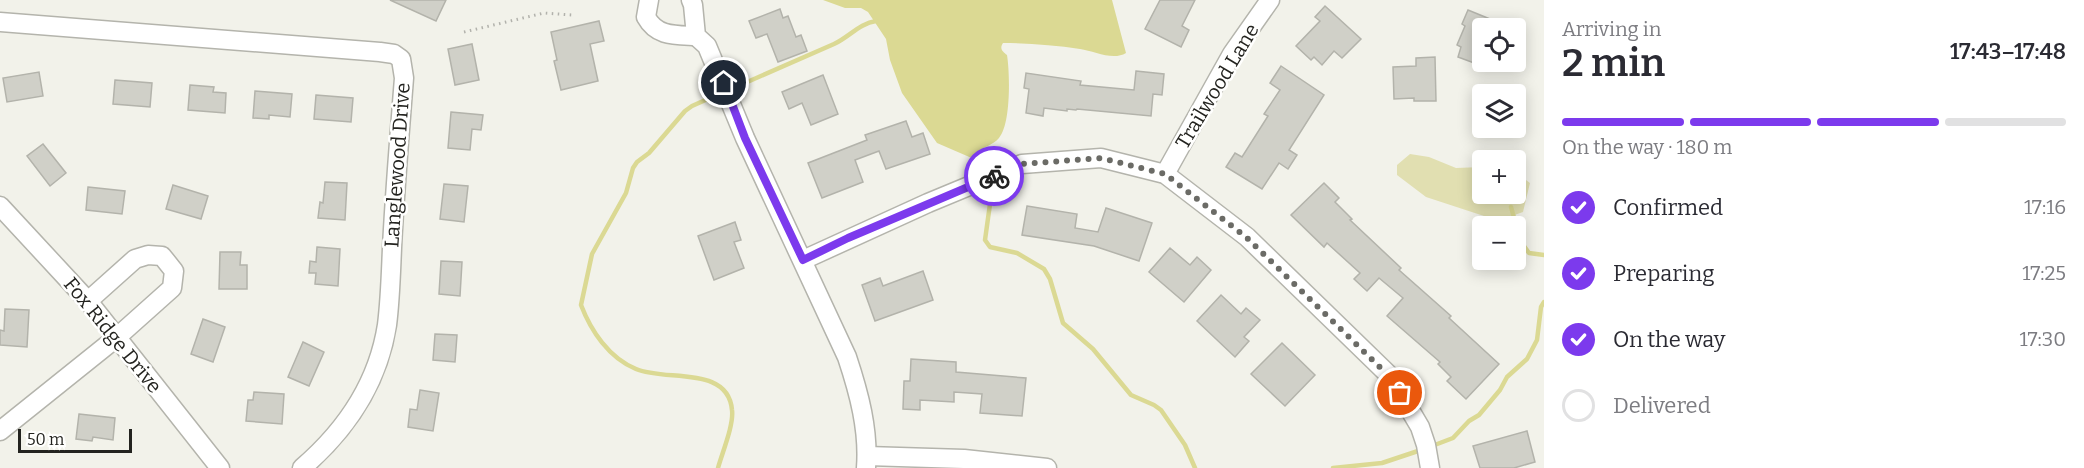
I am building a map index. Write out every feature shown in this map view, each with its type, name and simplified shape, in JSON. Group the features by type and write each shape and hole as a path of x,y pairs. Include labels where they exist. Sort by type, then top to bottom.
{"street":[{"path":"649,0 646,17 655,29 663,34 696,36 707,46 745,138 803,260 850,367 863,416 866,462 964,459 1047,468"},
{"path":"691,0 696,36"},
{"name":"Trailwood Lane","path":"1165,174 1232,54 1270,0"},
{"name":"Langlewood Drive","path":"0,22 380,52 394,54 401,59 404,78 386,326 374,369 359,403 335,436 302,468"},
{"path":"803,260 928,202 1022,164 1101,158 1165,174 1246,237 1389,376 1420,428 1430,468"},
{"name":"Fox Ridge Drive","path":"0,206 88,301 220,468"},
{"path":"0,431 116,338 172,288 174,270 162,256 148,255 135,259 88,301"}],"path":[{"path":"465,32 544,13 572,15"}],"shaded area":[{"path":"823,0 1112,0 1126,53 1109,56 1061,46 1003,43 1001,49 1007,55 1009,74 1006,122 999,138 976,153 974,159 937,143 902,93 890,60 886,39 868,12 861,8 845,8"},
{"path":"1410,154 1429,157 1456,168 1472,167 1472,204 1525,204 1523,212 1512,216 1484,216 1426,197 1397,175 1397,165"},
{"path":"1526,180 1530,183 1526,200"}],"building":[{"path":"390,0 446,0 436,21"},
{"path":"1160,0 1195,0 1182,26 1189,30 1181,47 1145,29"},
{"path":"1325,6 1361,39 1342,58 1334,51 1322,65 1314,57 1311,60 1296,46 1320,21 1315,17"},
{"path":"780,9 783,18 788,16 796,37 801,35 807,51 778,62 767,34 756,38 749,21"},
{"path":"1468,10 1488,18 1472,18 1472,62 1458,57 1461,47 1457,45 1465,26 1462,24"},
{"path":"599,21 604,41 590,44 598,81 561,90 554,61 557,60 551,32"},
{"path":"472,44 479,80 455,85 448,49"},
{"path":"1435,57 1436,101 1414,101 1414,98 1394,99 1393,67 1416,66 1416,58"},
{"path":"1281,66 1324,95 1289,150 1297,155 1288,169 1279,163 1262,189 1226,167 1235,153 1242,157 1268,116 1264,114 1280,90 1270,83"},
{"path":"1136,71 1164,74 1162,95 1153,94 1151,116 1044,108 1043,116 1026,113 1029,89 1024,88 1026,73 1081,81 1080,85 1134,90"},
{"path":"39,72 43,96 7,102 3,78"},
{"path":"823,75 838,114 811,125 802,103 789,109 782,92"},
{"path":"115,80 152,83 150,107 113,104"},
{"path":"190,85 214,87 213,92 226,93 225,113 188,110"},
{"path":"255,91 292,94 290,117 269,115 269,119 253,118"},
{"path":"316,95 353,98 351,122 314,119"},
{"path":"451,112 483,115 481,130 472,129 470,150 448,148"},
{"path":"906,121 912,137 923,133 930,154 886,169 879,151 855,160 863,182 822,198 808,163 867,140 865,135"},
{"path":"43,144 66,173 50,186 27,156"},
{"path":"325,182 347,183 345,220 318,218 320,202 323,203"},
{"path":"1324,183 1339,198 1335,202 1352,219 1350,220 1401,268 1399,270 1451,316 1449,318 1499,364 1466,399 1447,381 1451,377 1438,364 1440,362 1387,316 1403,298 1379,278 1367,291 1354,279 1360,273 1327,243 1324,247 1291,215"},
{"path":"444,184 468,186 464,222 440,219"},
{"path":"173,185 208,196 201,219 166,209"},
{"path":"88,187 125,191 122,214 86,210"},
{"path":"1027,206 1077,214 1075,228 1098,232 1106,208 1152,223 1139,261 1094,246 1022,235"},
{"path":"735,222 741,240 734,242 744,268 714,280 698,236"},
{"path":"317,247 340,249 338,286 315,284 316,273 309,273 310,261 316,262"},
{"path":"1170,248 1190,265 1197,257 1211,270 1184,302 1149,272"},
{"path":"220,252 241,252 240,265 247,265 247,289 219,289"},
{"path":"441,261 462,262 460,296 439,294"},
{"path":"923,271 933,300 875,321 862,285 880,278 883,286"},
{"path":"1221,295 1241,314 1246,308 1260,320 1244,337 1249,341 1235,357 1197,321"},
{"path":"5,309 29,310 27,347 0,345 0,330 4,331"},
{"path":"203,319 225,327 213,362 191,354"},
{"path":"435,334 457,335 455,362 433,360"},
{"path":"303,342 324,352 309,386 288,377"},
{"path":"1282,343 1315,375 1285,406 1251,374"},
{"path":"911,359 956,362 956,372 1026,378 1022,416 980,413 982,394 954,392 954,402 920,400 920,410 903,409 904,381 910,381"},
{"path":"420,390 439,393 433,431 408,427 410,409 417,410"},
{"path":"254,392 284,394 282,424 246,421 248,400 253,400"},
{"path":"79,414 115,418 113,440 93,437 92,441 76,439"},
{"path":"1527,431 1535,462 1514,468 1480,468 1473,446"}],"waterway":[{"path":"729,90 834,44 865,24 876,21"},
{"path":"718,468 732,416 728,396 720,386 694,378 649,373 626,364 602,343 581,305 592,254 626,193 633,168 685,111 721,93"},
{"path":"974,159 981,176"},
{"path":"983,184 990,204 985,240 990,247 1017,253 1044,269 1050,279 1063,323 1093,349 1131,395 1161,410 1185,445 1195,468"},
{"path":"1511,207 1521,242 1529,253 1544,255"},
{"path":"1432,446 1453,438 1469,421 1479,415 1500,390 1507,377 1527,359 1537,340 1541,307 1544,302"},
{"path":"1333,468 1382,463 1421,450"}],"way so far":[{"path":"994,176 1022,164 1101,158 1165,174 1246,237 1389,376 1400,393"}],"route":[{"path":"724,83 745,138 803,260 928,202 994,176"}]}
